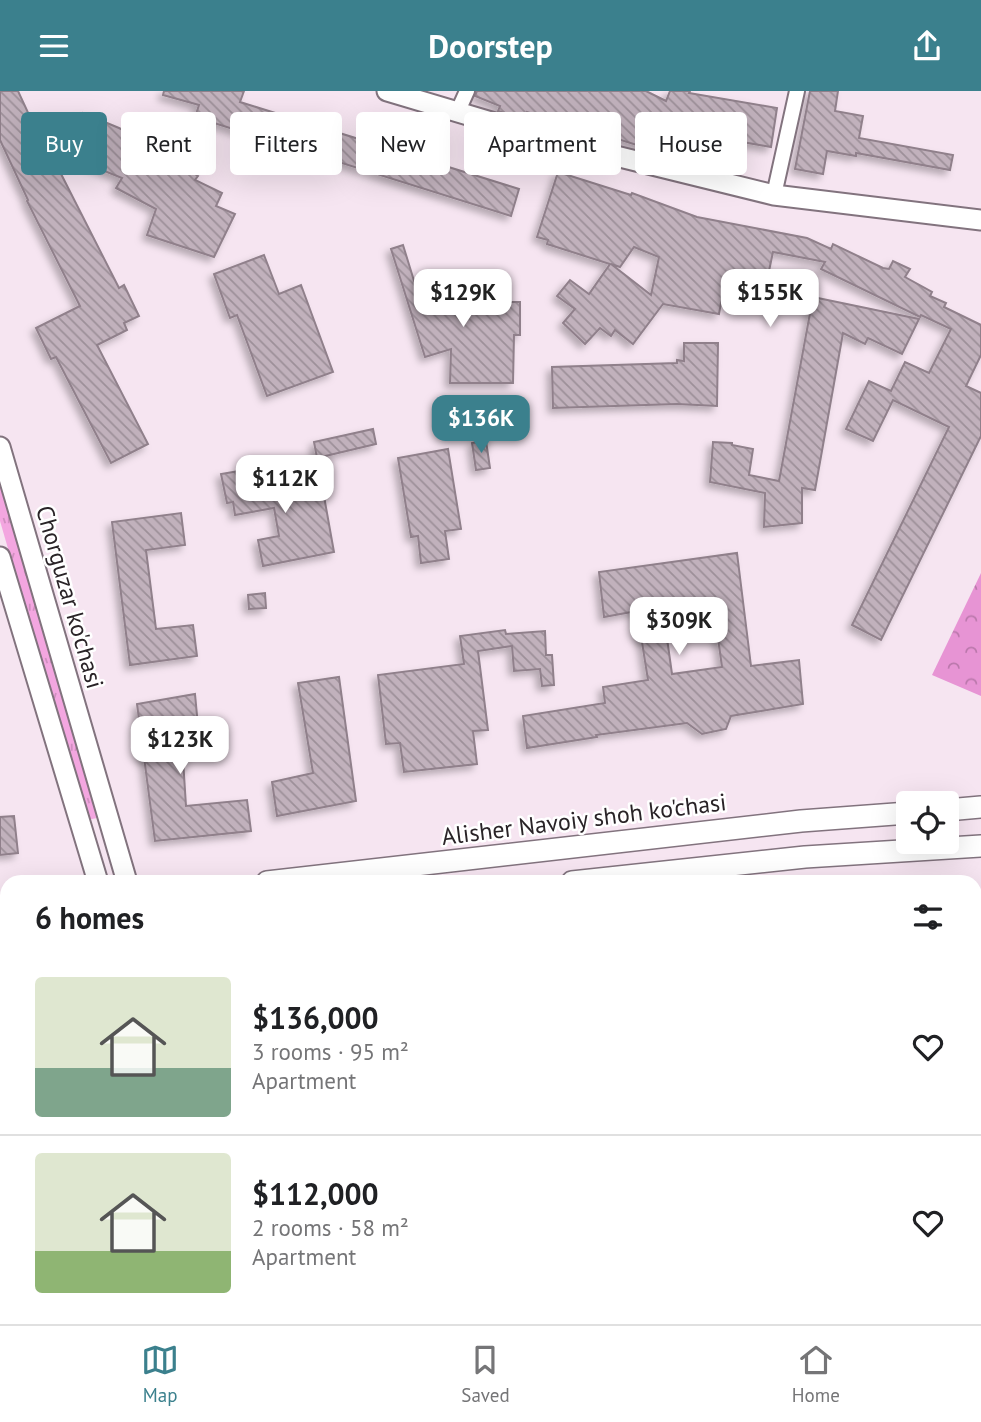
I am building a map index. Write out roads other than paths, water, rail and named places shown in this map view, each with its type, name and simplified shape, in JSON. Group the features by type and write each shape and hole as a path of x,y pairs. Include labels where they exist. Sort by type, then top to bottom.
{"main road":[{"path":"387,91 555,141 774,195 981,220"},
{"name":"Chorguzar ko'chasi","path":"0,447 125,875"},
{"path":"0,557 96,875"},
{"path":"959,809 981,807"},
{"name":"Alisher Navoiy shoh ko'chasi","path":"328,875 802,821 896,814"},
{"path":"857,817 860,854"},
{"path":"644,875 860,854 981,846"}],"street":[{"path":"458,111 467,91"},
{"path":"774,195 797,91"}]}
